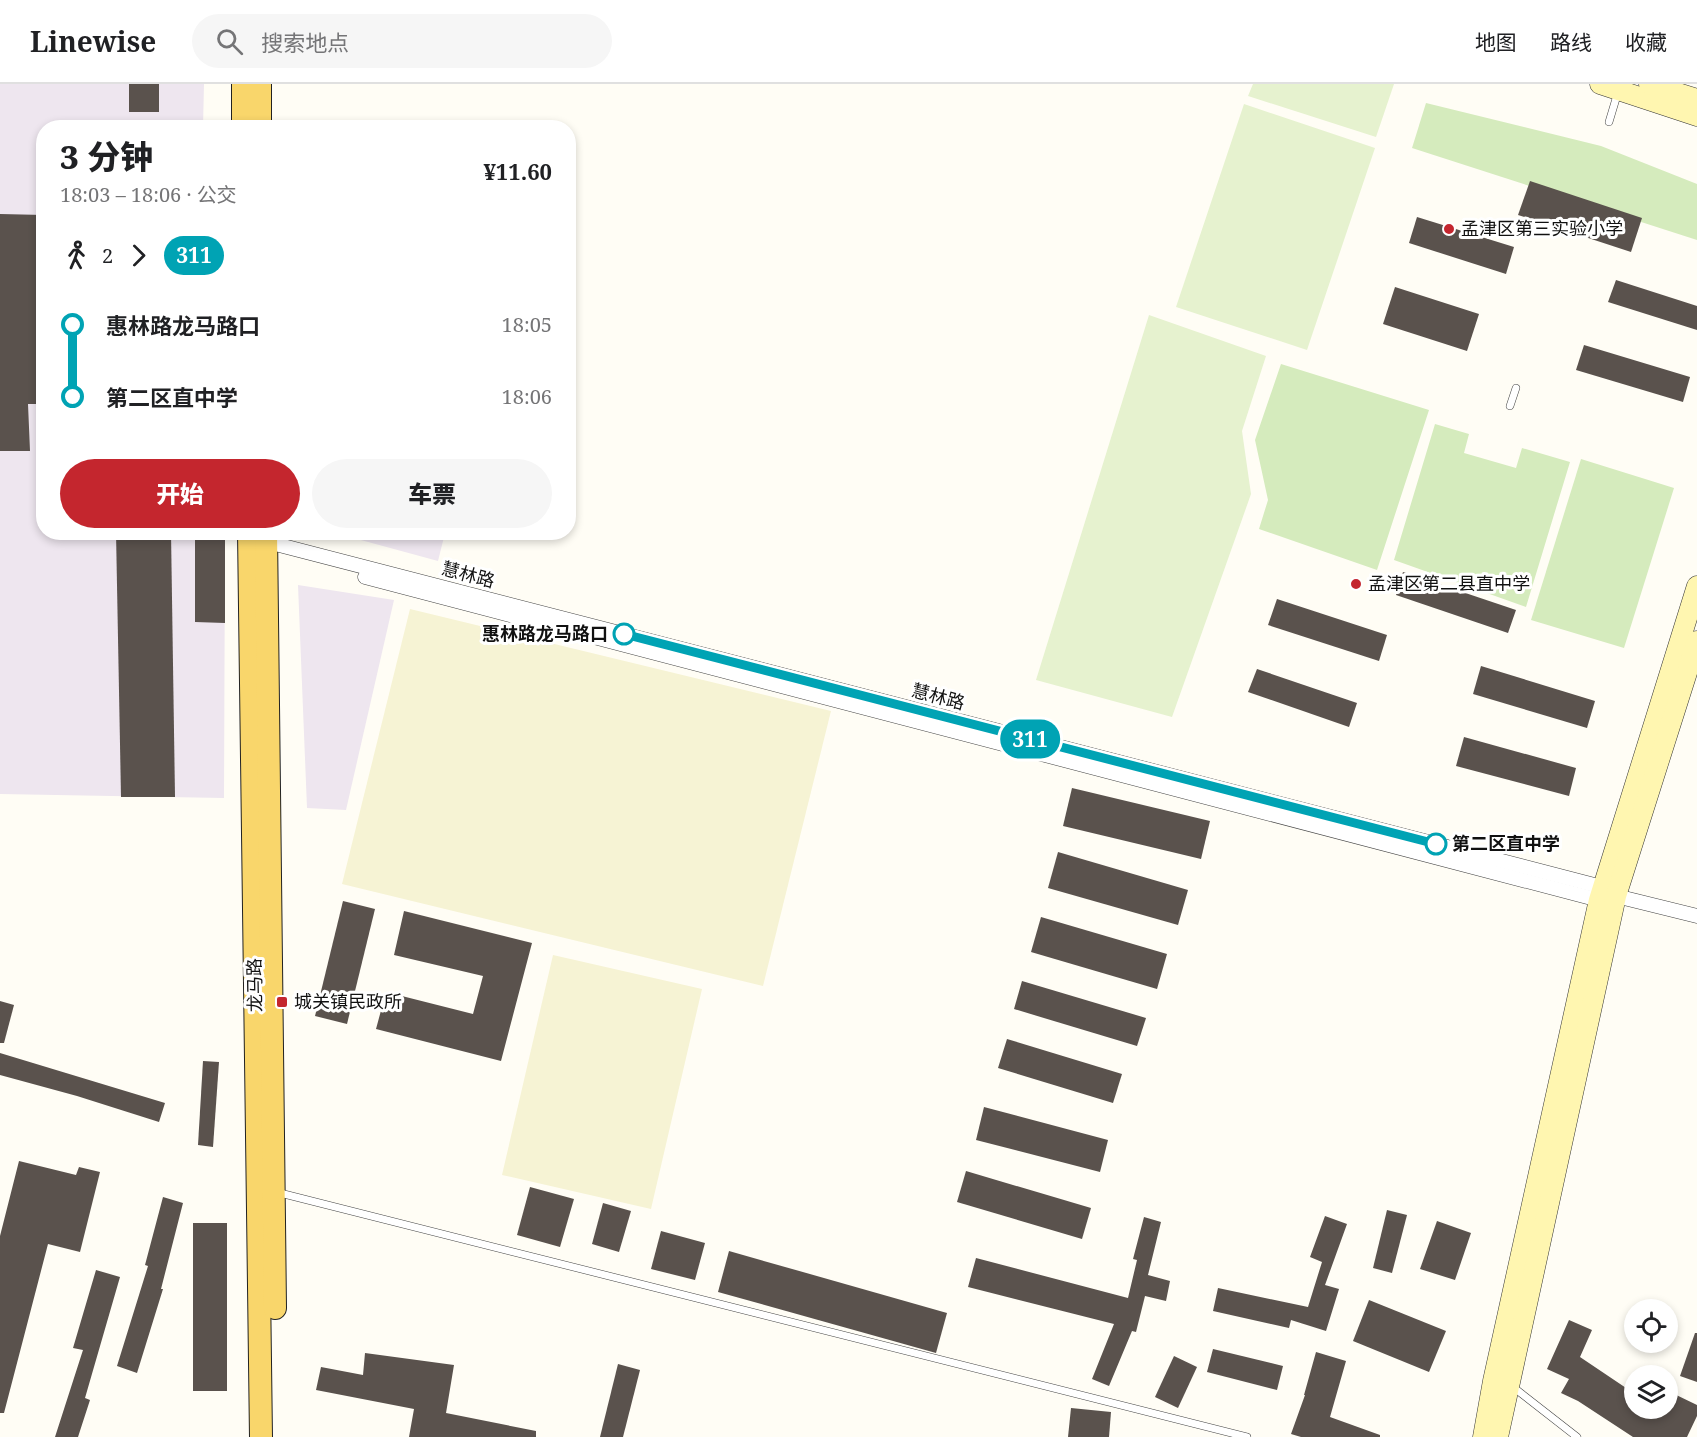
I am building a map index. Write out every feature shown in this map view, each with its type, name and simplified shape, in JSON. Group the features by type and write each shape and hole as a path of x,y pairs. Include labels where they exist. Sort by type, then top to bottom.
{"main road":[{"path":"243,84 243,120"},
{"path":"260,84 260,120"},
{"name":"龙马路","path":"257,541 274,1191 276,1437"},
{"name":"龙马路","path":"257,541 261,1437"}],"street":[{"path":"1649,84 1697,99"},
{"path":"1610,87 1697,116"},
{"name":"慧林路","path":"257,541 1697,916"},
{"path":"1483,1437 1501,1382 1606,894 1697,586"},
{"path":"1606,894 1697,641"},
{"path":"1498,1437 1501,1382"}],"lane":[{"path":"1609,122 1610,87"},
{"path":"1510,406 1516,388"},
{"path":"274,1191 1247,1437"},
{"path":"1501,1382 1577,1437"}],"shaded area":[{"path":"0,84 204,84 203,120 36,120 36,540 225,540 224,798 0,794"},
{"path":"361,540 443,540 438,561"},
{"path":"298,585 394,600 346,810 307,808"},
{"path":"410,609 831,711 763,986 342,884"},
{"path":"553,955 702,989 651,1209 502,1175"}],"green space":[{"path":"1253,84 1394,84 1376,137 1248,96"},
{"path":"1426,103 1601,146 1697,184 1697,240 1412,148"},
{"path":"1244,104 1375,148 1307,350 1176,307"},
{"path":"1149,315 1266,356 1242,431 1251,494 1172,717 1036,680"},
{"path":"1281,364 1429,410 1377,570 1259,529 1268,500 1255,440"},
{"path":"1435,424 1469,434 1464,453 1516,468 1522,448 1570,462 1526,607 1394,560"},
{"path":"1581,459 1674,488 1624,648 1531,620"}],"building":[{"path":"129,84 159,84 159,112 129,112"},
{"path":"1530,181 1642,218 1631,252 1518,215"},
{"path":"0,214 36,215 36,404 28,404 30,451 0,451"},
{"path":"1417,217 1514,247 1506,274 1409,243"},
{"path":"1616,280 1697,306 1697,330 1608,302"},
{"path":"1395,287 1479,314 1467,351 1383,324"},
{"path":"1584,345 1690,377 1683,402 1576,370"},
{"path":"116,540 171,540 175,797 121,797"},
{"path":"195,540 225,540 225,623 195,622"},
{"path":"1403,572 1516,610 1508,633 1396,595"},
{"path":"1277,599 1387,635 1379,661 1268,625"},
{"path":"1481,666 1595,701 1587,728 1473,694"},
{"path":"1257,669 1357,703 1349,727 1248,692"},
{"path":"1464,737 1576,768 1569,796 1456,766"},
{"path":"1072,788 1210,821 1201,859 1063,826"},
{"path":"1058,852 1188,890 1178,925 1048,888"},
{"path":"343,901 375,909 347,1024 315,1016"},
{"path":"404,911 532,943 501,1061 376,1029 386,992 473,1014 483,976 394,955"},
{"path":"1041,917 1167,954 1157,989 1031,952"},
{"path":"1022,981 1146,1018 1137,1046 1014,1009"},
{"path":"0,1001 14,1005 4,1043 0,1043"},
{"path":"1007,1039 1122,1074 1113,1103 998,1068"},
{"path":"0,1053 165,1103 159,1122 0,1075"},
{"path":"203,1061 219,1062 213,1147 198,1145"},
{"path":"984,1107 1108,1140 1100,1172 976,1140"},
{"path":"19,1161 76,1175 79,1167 100,1172 80,1252 48,1244 4,1413 0,1413 0,1236"},
{"path":"966,1171 1091,1208 1082,1239 957,1202"},
{"path":"530,1187 574,1199 560,1247 517,1235"},
{"path":"163,1197 183,1203 161,1289 163,1289 137,1373 117,1366 148,1266 145,1265"},
{"path":"603,1203 631,1211 619,1252 592,1244"},
{"path":"1387,1210 1407,1215 1392,1273 1373,1268"},
{"path":"1325,1216 1347,1224 1325,1285 1339,1289 1326,1331 1291,1320 1289,1328 1213,1311 1218,1288 1308,1307 1322,1262 1310,1257"},
{"path":"1144,1217 1161,1222 1148,1275 1170,1281 1166,1301 1145,1296 1136,1332 1132,1331 1109,1386 1092,1379 1114,1324 968,1287 976,1258 1128,1298 1137,1260 1133,1259"},
{"path":"1437,1221 1471,1233 1455,1280 1420,1269"},
{"path":"193,1223 227,1223 227,1391 193,1391"},
{"path":"661,1231 705,1243 695,1280 651,1269"},
{"path":"729,1251 947,1313 936,1353 718,1292"},
{"path":"96,1270 120,1277 85,1398 90,1400 78,1437 55,1437 83,1350 73,1348"},
{"path":"1369,1300 1446,1331 1429,1372 1353,1341"},
{"path":"1569,1320 1592,1330 1580,1357 1624,1387 1624,1419 1678,1419 1678,1396 1697,1405 1697,1416 1687,1437 1633,1437 1578,1401 1561,1393 1569,1379 1547,1369"},
{"path":"1695,1333 1697,1333 1697,1382 1680,1376"},
{"path":"1213,1349 1283,1366 1277,1390 1207,1372"},
{"path":"1316,1352 1346,1361 1330,1417 1380,1435 1380,1437 1301,1437 1291,1434 1305,1395"},
{"path":"365,1353 454,1365 446,1413 536,1431 536,1437 409,1437 414,1409 316,1390 321,1367 363,1375"},
{"path":"1174,1356 1197,1367 1178,1408 1155,1397"},
{"path":"618,1364 640,1370 623,1437 600,1437"},
{"path":"1071,1408 1111,1412 1109,1437 1068,1437"}],"bus line":[{"name":"311","path":"624,634 1436,844"}],"place":[{"name":"孟津区第三实验小学","path":"1449,229"},
{"name":"孟津区第二县直中学","path":"1356,584"},
{"name":"惠林路龙马路口","path":"624,634"},
{"name":"第二区直中学","path":"1436,844"},
{"name":"城关镇民政所","path":"282,1002"}]}
